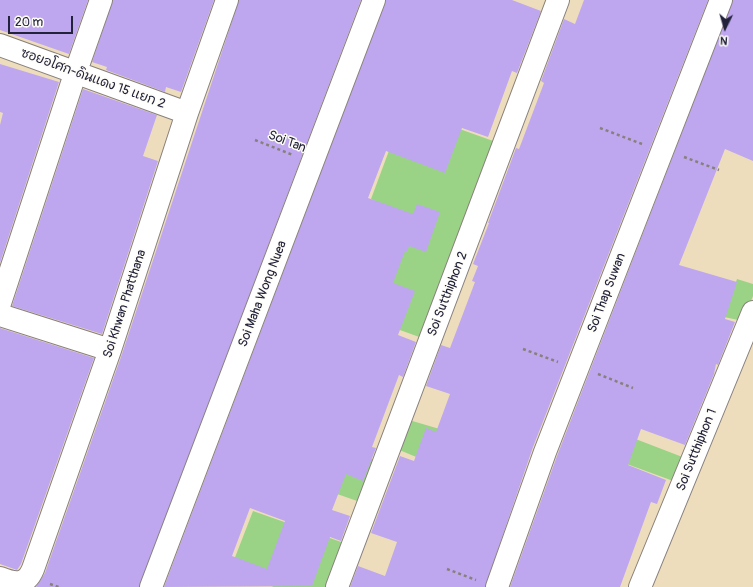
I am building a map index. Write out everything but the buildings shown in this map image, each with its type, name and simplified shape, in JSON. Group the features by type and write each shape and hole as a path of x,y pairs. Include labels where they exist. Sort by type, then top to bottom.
{"street":[{"path":"0,303 75,74 101,0"},
{"name":"Soi Khwan Phatthana","path":"4,582 12,583 22,581 30,577 110,350 187,113 227,0"},
{"name":"Soi Maha Wong Nuea","path":"151,587 374,0"},
{"name":"Soi Sutthiphon 2","path":"337,587 558,0"},
{"name":"Soi Thap Suwan","path":"489,584 545,452 721,0"},
{"name":"ซอยอโศก-ดินแดง 15 แยก 2","path":"0,45 75,74 187,113"},
{"name":"Soi Sutthiphon 1","path":"640,587 753,312"},
{"path":"0,315 110,350"}],"path":[{"path":"600,128 719,170"},
{"name":"Soi Tan","path":"255,140 312,162"},
{"path":"523,349 578,367 633,388"},
{"path":"447,569 489,584"}],"green space":[{"path":"454,127 496,142 422,338 331,305 389,208 371,199 390,148"},
{"path":"737,279 753,284 753,296 743,321 724,317"},
{"path":"409,420 443,430 433,464 397,449"},
{"path":"633,438 685,458 676,482 624,463"},
{"path":"343,447 376,461 360,502 320,488"},
{"path":"253,511 344,543 328,587 272,587 278,581 234,560"}]}
